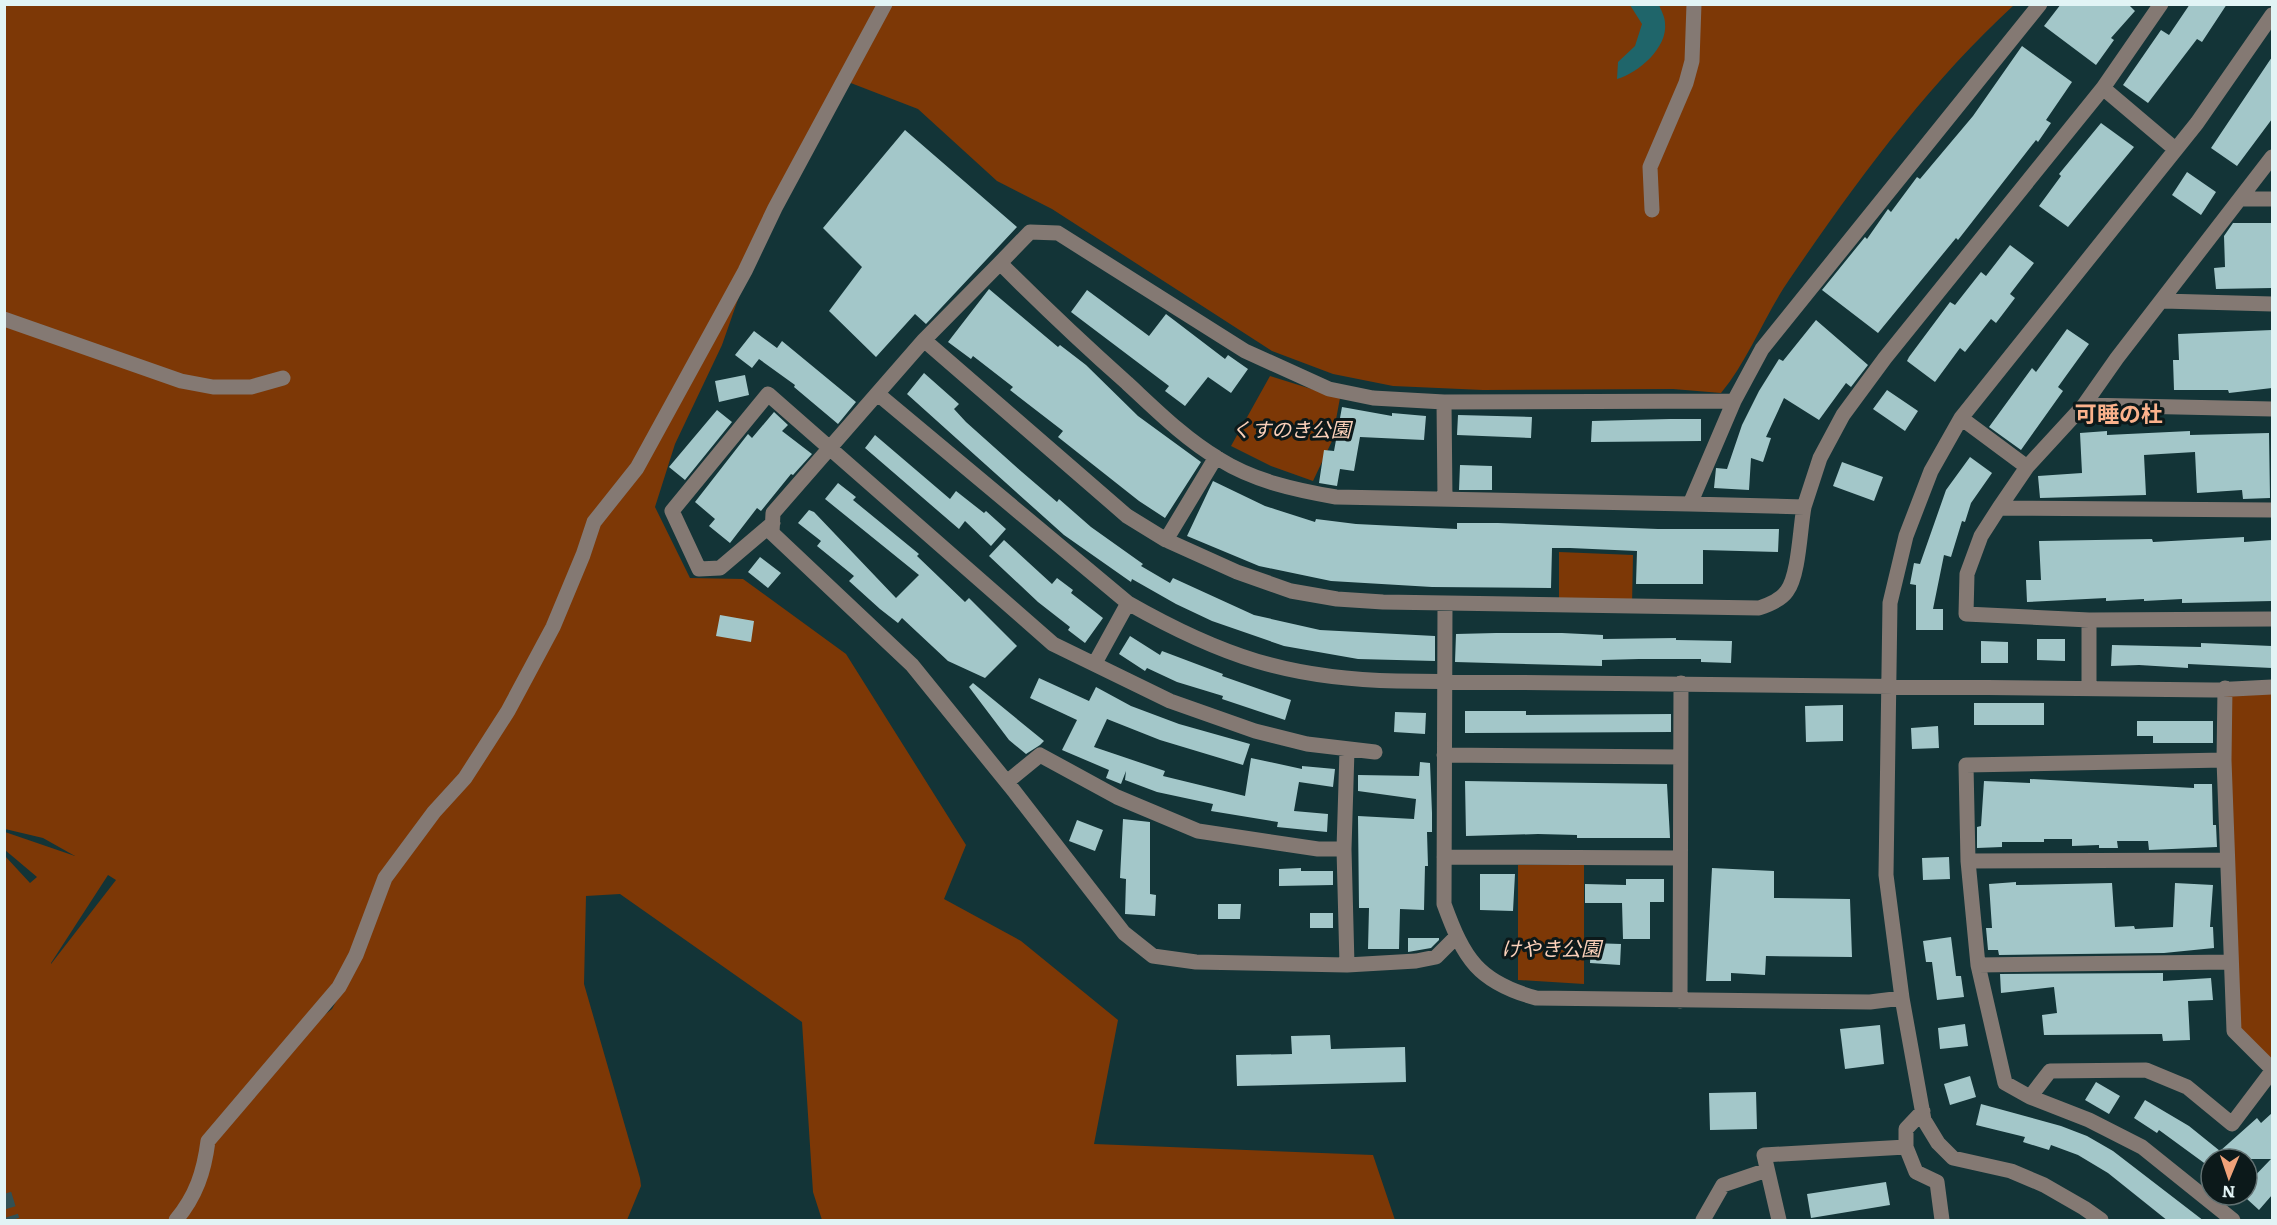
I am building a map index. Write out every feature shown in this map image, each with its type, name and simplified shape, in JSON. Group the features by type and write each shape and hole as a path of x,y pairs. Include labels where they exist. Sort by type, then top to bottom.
{"street":[{"path":"177,1221 193,1199 205,1163 208,1141 339,987 356,955 385,878 434,812 465,778 508,711 553,627 584,555 594,522 637,468 745,271 775,207 885,4"},
{"path":"1652,210 1650,167 1686,83 1692,61 1694,4"},
{"path":"1690,504 1734,401 1762,349 2040,4"},
{"path":"924,340 1127,516 1166,540 1237,572 1291,591 1337,599 1445,603 1759,608 1771,604 1787,592 1793,576 1804,507 1820,458 1843,415 1885,358 2103,88 2161,4"},
{"path":"2101,1221 2084,1208 2044,1185 2011,1171 1953,1158 1938,1143 1924,1120 1902,998 1886,875 1890,603 1906,536 1930,471 1961,418 2197,123 2272,15"},
{"path":"2103,88 2175,149"},
{"path":"2272,157 2117,358 2084,405 2027,467 1982,536 1966,574 1966,614 2089,621 2272,620"},
{"path":"2241,199 2272,199"},
{"path":"1456,937 1436,957 1416,961 1347,965 1196,962 1153,956 1124,933 1007,782 912,665 772,533 773,513 787,494 879,395 924,340 1030,232 1058,233 1245,351 1329,389 1373,398 1444,402 1734,401"},
{"path":"1000,263 1059,322 1160,414 1216,457 1256,477 1336,497 1804,507"},
{"path":"2163,301 2272,304"},
{"path":"4,320 181,381 213,387 251,387 284,378"},
{"path":"773,523 720,568 699,569 672,512 768,394 1053,644 1170,701 1234,723 1307,744 1375,752"},
{"path":"879,395 1128,603 1174,629 1248,660 1284,670 1360,680 2089,689 2272,687"},
{"path":"1444,402 1445,499"},
{"path":"2084,405 2272,409"},
{"path":"1961,418 2027,467"},
{"path":"1166,540 1216,457"},
{"path":"1999,508 2272,510"},
{"path":"1095,663 1128,603"},
{"path":"1445,603 1444,904 1456,937 1484,976 1511,991 1536,998 1870,1002 1902,998"},
{"path":"2089,621 2089,689"},
{"path":"1680,1001 1682,683"},
{"path":"2030,1097 2050,1071 2146,1070 2187,1087 2232,1124 2272,1070 2234,1031 2224,760 2225,688"},
{"path":"1347,750 1344,849 1347,965"},
{"path":"1007,782 1040,755 1117,797 1198,831 1318,849 1344,849"},
{"path":"1444,755 1680,757"},
{"path":"2224,760 1966,765 1968,861 1978,965 2005,1083 2030,1097 2089,1120 2142,1147 2233,1221"},
{"path":"1444,857 1680,858"},
{"path":"1968,861 2227,860"},
{"path":"1978,965 2231,962"},
{"path":"1923,1111 1906,1129 1906,1147 1916,1172 1937,1182 1942,1221"},
{"path":"1779,1221 1764,1155 1906,1147"},
{"path":"1703,1221 1723,1185 1767,1170"}],"green space":[{"path":"5,5 2014,5 1922,101 1867,171 1789,280 1740,366 1721,393 1673,389 1483,390 1393,386 1333,374 1272,351 1052,209 997,181 918,109 843,80 756,248 722,345 675,444 655,507 690,578 743,579 846,654 966,845 944,899 1021,941 1118,1020 1094,1144 1373,1155 1395,1220 822,1220 813,1192 802,1022 620,894 586,896 584,984 640,1178 641,1186 627,1220 5,1220 5,856 30,883 37,877 5,850 5,832 75,856 43,838 5,829","holes":["108,875 116,880 51,964 51,963","363,952 332,1009 300,1034"]},
{"name":"くすのき公園","path":"1270,376 1340,398 1332,441 1313,481 1271,466 1231,446"},
{"path":"1559,552 1633,555 1632,605 1559,604"},
{"path":"2272,687 2272,1069 2234,1031 2225,688"},
{"name":"けやき公園","path":"1518,865 1584,865 1584,984 1518,980"}],"water":[{"path":"1630,5 1659,5 1664,18 1665,32 1657,50 1650,58 1634,71 1617,79 1618,62 1635,46 1642,24"}],"building":[{"path":"2061,4 2128,4 2135,11 2111,38 2114,40 2096,65 2044,26"},
{"path":"2190,4 2227,4 2202,42 2197,39 2148,103 2123,85 2161,30 2169,35"},
{"path":"2022,46 2072,82 2046,120 2051,123 2038,142 2036,140 1958,240 1956,238 1878,333 1822,290 1865,237 1867,239 1888,209 1891,212 1917,177 1920,179 1973,116"},
{"path":"2272,57 2272,119 2237,166 2211,148"},
{"path":"2101,123 2134,147 2068,227 2039,206 2061,176 2059,174"},
{"path":"905,130 1017,227 926,324 915,314 876,357 829,311 862,267 823,228"},
{"path":"2187,172 2216,192 2201,215 2172,195"},
{"path":"2233,223 2272,223 2272,288 2216,289 2214,268 2225,267 2224,236"},
{"path":"2010,245 2034,263 2010,294 2015,298 1996,323 1991,319 1965,352 1960,348 1935,382 1907,361 1909,357 1950,302 1955,305 1981,272 1986,276"},
{"path":"989,289 1058,347 1060,345 1086,365 1138,416 1201,462 1165,518 1139,501 1058,437 1063,431 1010,390 1013,387 973,356 971,359 948,342"},
{"path":"1087,290 1149,336 1166,314 1225,359 1228,355 1248,369 1231,393 1208,377 1185,406 1165,391 1169,386 1071,312"},
{"path":"1816,320 1868,365 1851,387 1846,383 1819,420 1784,398 1766,437 1771,438 1763,462 1751,458 1749,490 1714,488 1716,468 1727,469 1742,425 1759,391 1779,359 1783,361"},
{"path":"2067,329 2089,344 2058,387 2063,391 2021,450 1989,427 2032,368 2036,372"},
{"path":"2272,330 2272,388 2229,393 2228,390 2174,390 2173,360 2179,360 2178,334"},
{"path":"754,331 777,348 782,341 856,402 838,424 794,387 795,385 759,359 752,368 735,355"},
{"path":"924,373 959,404 954,409 966,422 1057,502 1059,499 1091,527 1143,564 1141,566 1170,583 1173,578 1254,615 1320,630 1435,636 1435,661 1358,659 1284,646 1212,621 1132,579 1131,582 1064,535 907,394"},
{"path":"745,375 749,395 719,402 715,381"},
{"path":"1887,390 1918,411 1905,431 1873,409"},
{"path":"1342,407 1392,416 1392,413 1426,416 1424,440 1360,437 1354,471 1340,469 1337,486 1319,483 1324,450 1334,451"},
{"path":"717,410 732,422 685,480 669,467"},
{"path":"774,412 788,425 782,431 812,454 793,475 791,474 761,511 757,508 730,543 709,526 715,519 695,502 748,434 752,438"},
{"path":"1458,415 1532,417 1531,438 1457,435"},
{"path":"1701,419 1701,441 1591,442 1592,421"},
{"path":"2107,431 2107,435 2190,431 2190,435 2269,433 2270,498 2243,499 2242,490 2197,493 2195,452 2144,455 2146,495 2040,498 2038,476 2082,473 2080,433"},
{"path":"875,435 950,499 956,491 984,513 986,511 1006,529 991,546 965,521 959,529 865,448"},
{"path":"1970,457 1992,473 1971,503 1965,522 1962,521 1951,557 1944,555 1933,609 1943,609 1943,630 1916,630 1916,585 1910,584 1914,563 1920,564 1946,490"},
{"path":"1842,462 1883,477 1874,501 1833,486"},
{"path":"1460,465 1492,466 1492,490 1459,490"},
{"path":"1213,481 1265,506 1315,522 1316,519 1356,524 1457,529 1457,523 1498,523 1658,529 1779,529 1778,552 1703,550 1703,584 1636,584 1637,551 1570,548 1552,548 1551,588 1432,587 1331,581 1259,566 1187,536"},
{"path":"838,483 856,497 853,500 919,554 917,556 965,602 969,598 1017,646 985,678 948,661 902,618 898,623 880,609 849,581 854,576 817,546 821,541 798,523 809,510 814,512 896,598 919,575 825,499"},
{"path":"2244,537 2244,542 2272,540 2272,601 2182,603 2182,599 2106,601 2106,598 2027,602 2026,580 2041,580 2039,541 2152,539 2153,542"},
{"path":"1004,540 1052,584 1057,578 1073,590 1071,593 1103,618 1085,643 989,556"},
{"path":"760,557 781,573 768,588 748,572"},
{"path":"720,615 754,621 751,642 716,636"},
{"path":"1456,634 1603,635 1603,639 1676,638 1676,640 1732,641 1731,663 1701,662 1701,659 1602,660 1602,666 1455,662"},
{"path":"1130,636 1160,655 1162,651 1223,674 1222,676 1291,700 1285,720 1222,699 1223,696 1177,682 1147,668 1145,671 1119,654"},
{"path":"2037,639 2065,639 2065,661 2037,660"},
{"path":"1981,641 2008,642 2008,663 1981,663"},
{"path":"2201,643 2272,646 2272,668 2188,664 2188,668 2111,666 2112,645 2201,647"},
{"path":"1039,678 1089,701 1096,687 1131,706 1179,724 1250,744 1243,765 1160,740 1107,719 1094,747 1165,771 1163,776 1245,796 1251,758 1302,769 1302,766 1335,769 1333,787 1299,782 1294,811 1328,814 1327,832 1277,827 1278,822 1211,811 1213,804 1157,792 1125,780 1126,771 1121,784 1106,778 1109,770 1062,750 1077,720 1030,698"},
{"path":"973,683 1044,741 1026,754 1009,740 969,687"},
{"path":"1974,703 2044,703 2044,725 1974,725"},
{"path":"1843,705 1843,741 1806,742 1805,706"},
{"path":"1465,711 1526,711 1526,715 1671,714 1671,732 1465,733"},
{"path":"1395,712 1426,713 1425,734 1394,732"},
{"path":"2137,721 2213,721 2213,743 2153,743 2153,736 2137,736"},
{"path":"1938,726 1939,748 1912,749 1911,728"},
{"path":"1420,762 1430,763 1432,813 1432,832 1427,832 1428,866 1425,866 1424,910 1400,909 1399,949 1368,949 1369,908 1359,908 1358,816 1414,819 1416,799 1358,791 1358,775 1419,776"},
{"path":"2030,779 2194,788 2194,784 2212,784 2213,825 2216,825 2217,847 2149,850 2148,841 2117,841 2118,848 2099,848 2099,845 2072,846 2072,839 2044,839 2044,842 2002,842 2002,847 1977,848 1977,827 1981,826 1984,781 2030,783"},
{"path":"1465,781 1667,784 1670,838 1577,838 1577,835 1538,834 1466,836"},
{"path":"1123,819 1150,822 1150,894 1156,895 1155,916 1125,914 1126,879 1120,878"},
{"path":"1077,820 1103,830 1095,851 1069,841"},
{"path":"1949,857 1950,879 1923,880 1922,858"},
{"path":"1301,868 1301,871 1333,871 1333,885 1279,886 1279,869"},
{"path":"1712,868 1774,871 1774,898 1850,899 1852,957 1766,956 1765,975 1731,973 1731,981 1706,981"},
{"path":"1480,874 1515,874 1513,911 1480,910"},
{"path":"1626,879 1664,879 1664,902 1650,902 1650,939 1623,939 1622,903 1585,903 1585,884 1626,885"},
{"path":"2016,882 2016,885 2112,883 2115,927 2134,926 2135,929 2173,927 2175,883 2213,885 2210,927 2213,927 2214,948 2164,953 1999,955 1998,950 1988,950 1986,928 1992,928 1989,884"},
{"path":"1218,904 1241,904 1240,919 1218,919"},
{"path":"1310,913 1333,913 1333,928 1310,928"},
{"path":"1951,937 1956,976 1961,976 1964,997 1937,1000 1932,962 1926,962 1923,941"},
{"path":"1408,938 1439,938 1439,940 1431,948 1408,952"},
{"path":"1591,943 1621,944 1620,965 1590,963"},
{"path":"2163,973 2163,981 2211,978 2213,1000 2188,1001 2190,1040 2163,1041 2162,1034 2044,1035 2042,1015 2057,1013 2054,987 2001,993 2000,974"},
{"path":"1965,1024 1968,1046 1940,1049 1938,1028"},
{"path":"1880,1025 1884,1064 1845,1069 1840,1029"},
{"path":"1330,1035 1331,1049 1405,1047 1406,1082 1237,1086 1236,1055 1292,1054 1291,1036"},
{"path":"1970,1076 1976,1097 1950,1105 1944,1084"},
{"path":"2096,1082 2120,1096 2109,1114 2085,1100"},
{"path":"1756,1092 1757,1129 1710,1130 1709,1093"},
{"path":"2145,1100 2189,1126 2215,1147 2199,1147 2199,1159 2159,1130 2157,1133 2134,1118"},
{"path":"1981,1104 2061,1126 2087,1136 2113,1151 2204,1221 2168,1221 2108,1173 2078,1155 2051,1145 2049,1150 2023,1142 2025,1137 1976,1125"},
{"path":"2272,1113 2272,1195 2259,1210 2256,1207 2259,1207 2259,1172 2271,1159 2259,1159 2259,1147 2224,1147 2257,1118 2261,1123"},
{"path":"1886,1182 1890,1205 1811,1218 1807,1194"}],"tunnel":[{"path":"4,1194 12,1220"}],"district":[{"name":"可睡の杜","path":"2119,412"}]}
